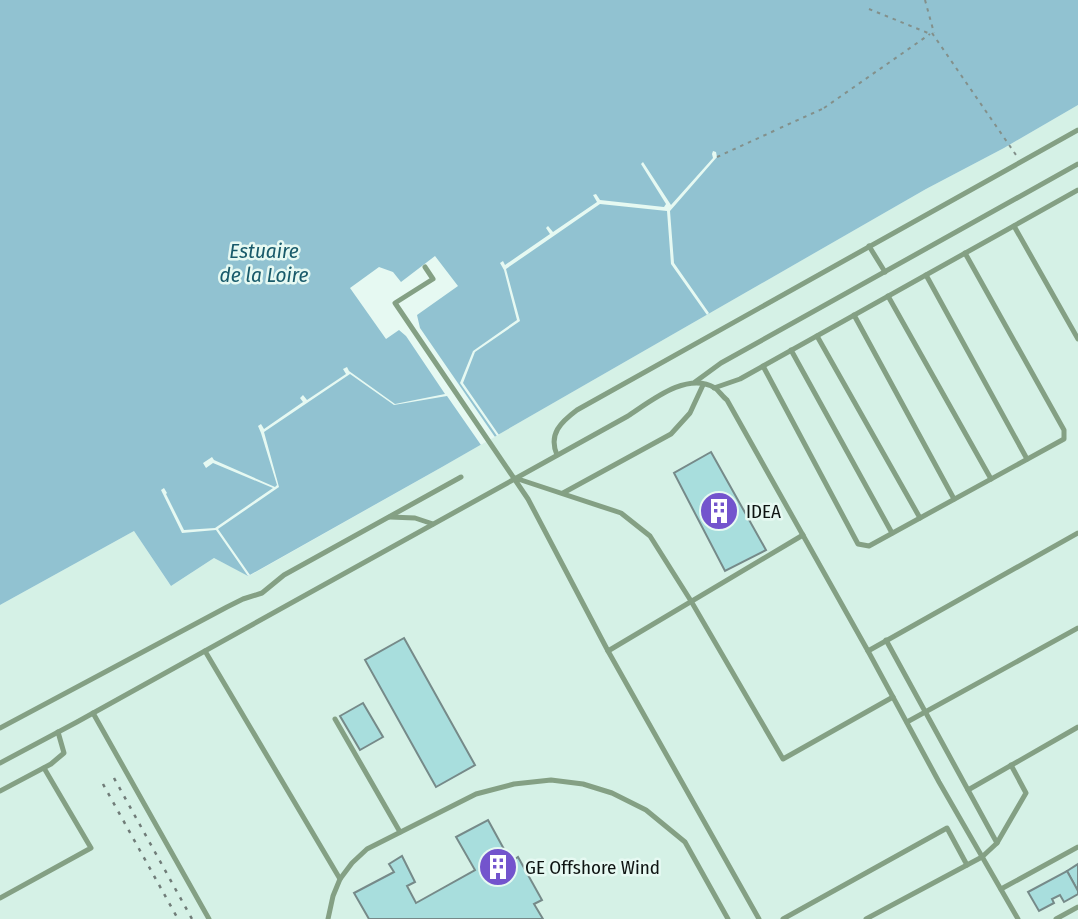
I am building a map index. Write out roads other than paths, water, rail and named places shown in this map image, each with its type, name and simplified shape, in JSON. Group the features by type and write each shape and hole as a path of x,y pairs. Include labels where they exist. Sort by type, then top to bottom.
{"lane":[{"path":"557,455 554,447 555,435 561,422 577,410 1078,130"},
{"path":"0,763 628,416 668,390 695,382 721,363 1078,164"},
{"path":"714,388 740,379 1078,190"},
{"path":"1014,226 1078,339"},
{"path":"869,246 885,272"},
{"path":"763,366 858,544 869,546 1063,439 1064,430 965,253"},
{"path":"425,267 433,279 395,303 528,499 608,651 759,919"},
{"path":"926,275 1027,459"},
{"path":"888,296 991,479"},
{"path":"854,315 954,499"},
{"path":"817,336 920,518"},
{"path":"791,350 892,533"},
{"path":"695,382 714,388 727,400 1018,919"},
{"path":"562,493 671,434 690,413 703,385"},
{"path":"0,728 227,607 261,593 284,575 461,477"},
{"path":"515,478 621,513 650,536 783,759 893,697"},
{"path":"390,517 415,518 433,524"},
{"path":"868,651 1078,533"},
{"path":"608,651 803,535"},
{"path":"907,722 1078,628"},
{"path":"886,640 997,843"},
{"path":"205,651 340,879"},
{"path":"93,713 209,919"},
{"path":"335,719 400,832"},
{"path":"968,790 1078,727"},
{"path":"0,791 44,768 64,753 58,732"},
{"path":"866,919 982,856 997,843 1026,793 1011,765"},
{"path":"0,898 91,848 44,768"},
{"path":"328,919 340,879 367,849 476,794 514,784 551,780 583,784 612,793 646,810 685,842 728,919"},
{"path":"783,919 947,828 967,864"},
{"path":"1001,889 1078,847"},
{"path":"1056,919 1078,907"}],"water":[{"name":"Estuaire de la Loire","path":"0,0 1078,0 1078,105 248,576 214,558 171,586 134,531 0,605"}],"railway":[{"path":"114,778 192,919"},
{"path":"103,784 178,919"}],"place":[{"name":"IDEA","path":"719,511"},
{"name":"GE Offshore Wind","path":"498,867"}]}
